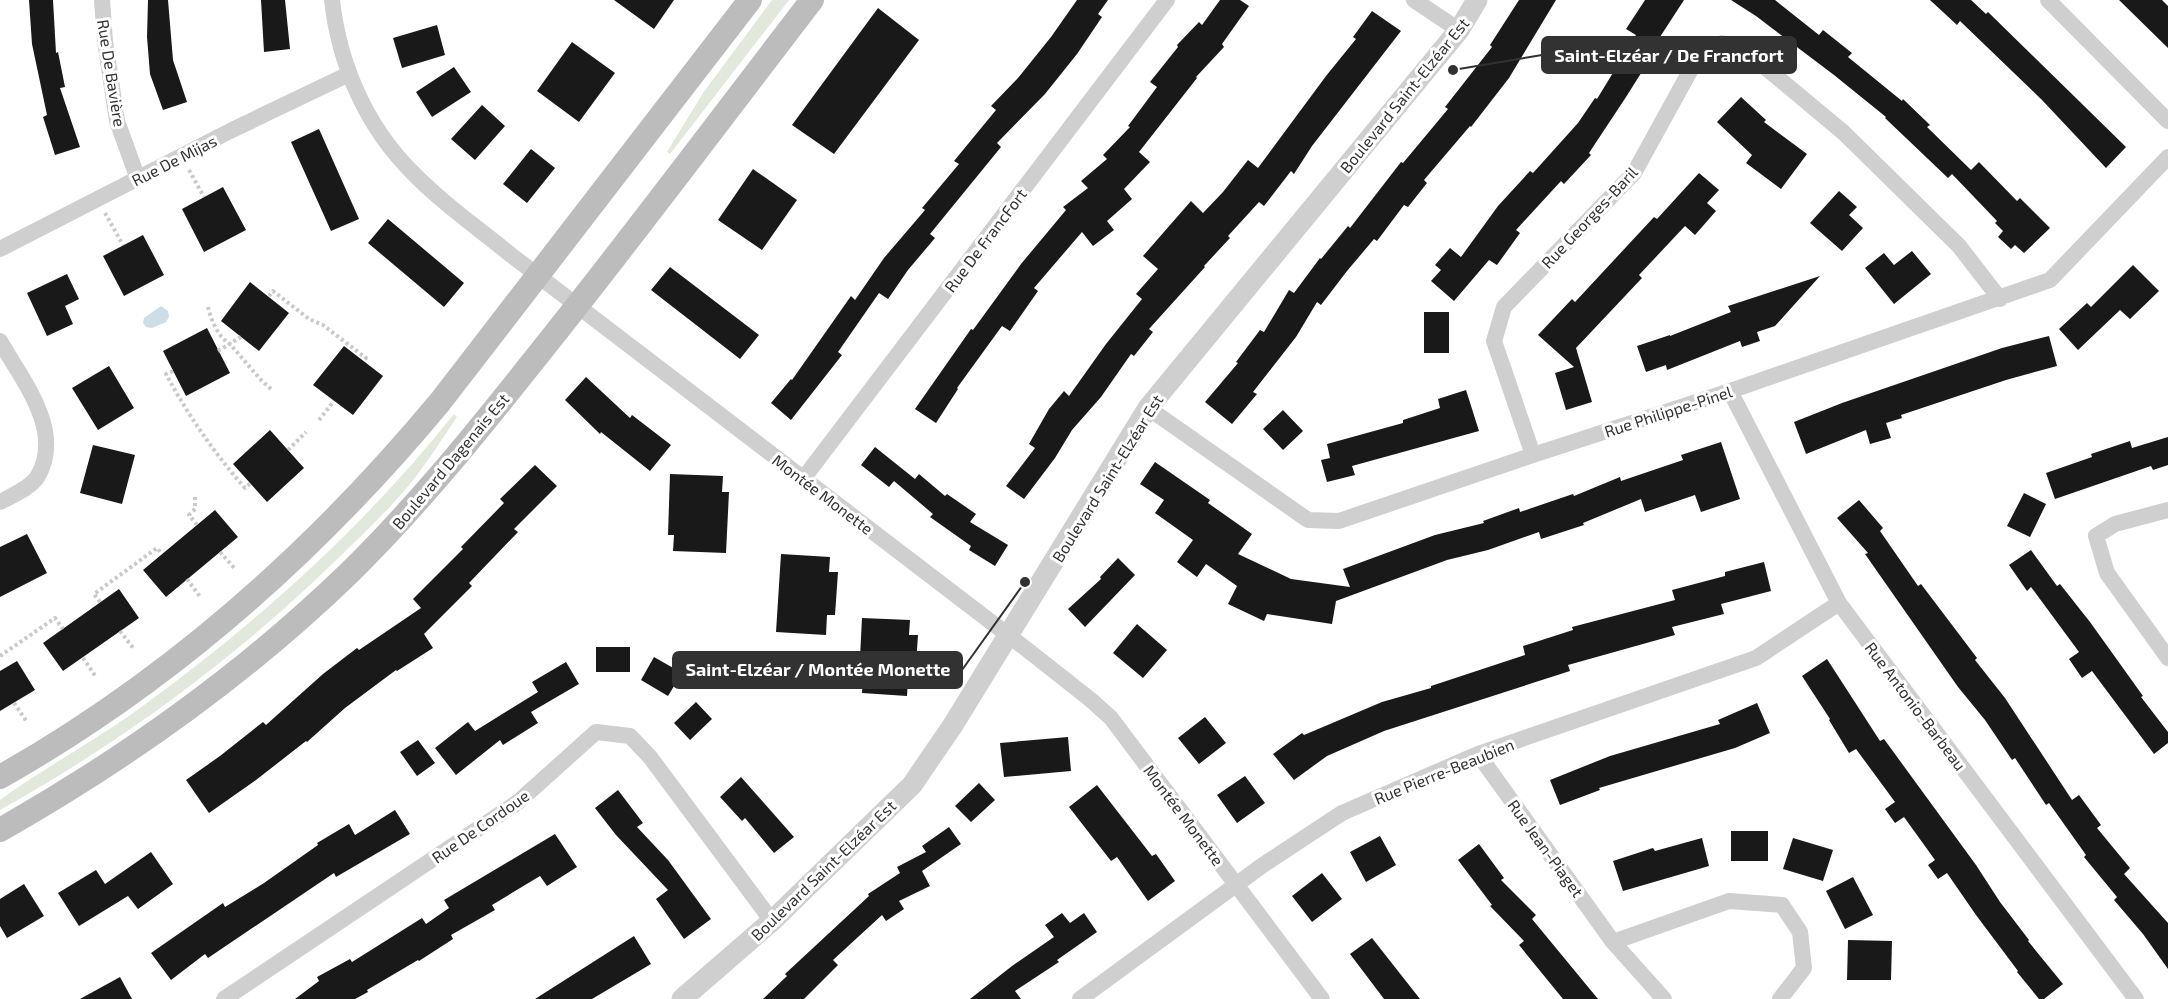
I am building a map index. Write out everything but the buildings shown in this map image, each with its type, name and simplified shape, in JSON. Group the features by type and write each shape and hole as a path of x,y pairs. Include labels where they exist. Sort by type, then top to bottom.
{"main road":[{"path":"0,777 129,695 192,648 275,578 334,521 390,461 440,402 750,0"},
{"name":"Boulevard Dagenais Est","path":"0,830 124,755 240,669 343,579 410,511 456,458 577,306 812,0"}],"street":[{"name":"Rue De Bavière","path":"102,0 105,41 117,121 138,179"},
{"name":"Montée Monette","path":"332,0 337,35 349,74 376,126 392,150 412,173 538,276 1091,700 1111,718 1322,999"},
{"name":"Rue De FrancFort","path":"803,479 1167,0"},
{"path":"1414,0 1459,30"},
{"name":"Boulevard Saint-Elzéar Est","path":"682,999 772,921 912,785 953,725 1148,408 1459,30 1477,0"},
{"path":"2048,0 2168,121"},
{"name":"Rue Georges-Baril","path":"1533,455 1494,341 1504,307 1634,173 1695,62 1722,43 1747,52 1844,133 1959,246 2000,299"},
{"name":"Rue De Mijas","path":"0,249 349,74"},
{"name":"Rue Philippe-Pinel","path":"1148,408 1308,520 1339,521 1730,391 2050,280 2168,158"},
{"path":"0,341 42,415 46,449 37,477 18,493 0,502"},
{"name":"Rue Antonio-Barbeau","path":"1730,391 1839,603 2136,999"},
{"path":"2168,510 2115,524 2096,536 2107,573 2168,658"},
{"name":"Rue Pierre-Beaubien","path":"1080,999 1237,884 1342,813 1478,754 1756,658 1839,603"},
{"name":"Rue De Cordoue","path":"224,999 518,802 596,732 630,736 650,757 772,921"},
{"name":"Rue Jean-Piaget","path":"1478,754 1613,942 1664,999"},
{"path":"1613,942 1729,901 1782,905 1800,932 1804,968 1780,999"}],"path":[{"path":"182,156 204,197"},
{"path":"97,200 123,245"},
{"path":"269,296 273,291 309,319 323,324 366,358 363,360"},
{"path":"208,307 214,325 225,341 271,389"},
{"path":"219,351 241,337"},
{"path":"173,370 166,374 202,434 245,488 251,483"},
{"path":"319,420 334,400"},
{"path":"288,450 306,432"},
{"path":"195,497 195,509 189,514 197,525"},
{"path":"100,602 94,594 157,548 162,554"},
{"path":"220,552 236,569"},
{"path":"187,579 201,598"},
{"path":"0,656 55,618 63,629"},
{"path":"120,631 134,649"},
{"path":"83,658 96,677"},
{"path":"14,703 27,722"}],"shaded area":[{"path":"772,0 789,0 670,154 667,152 703,93"},
{"path":"161,306 168,311 169,317 166,322 152,328 146,327 143,323 144,318"},
{"path":"454,414 457,417 410,484 372,526 293,600 214,667 173,698 88,757 0,810 0,800 140,708 226,642 267,607 307,572 383,496"}],"place":[{"name":"Saint-Elzéar / De Francfort","path":"1453,70"},
{"name":"Saint-Elzéar / Montée Monette","path":"1025,582"}]}
